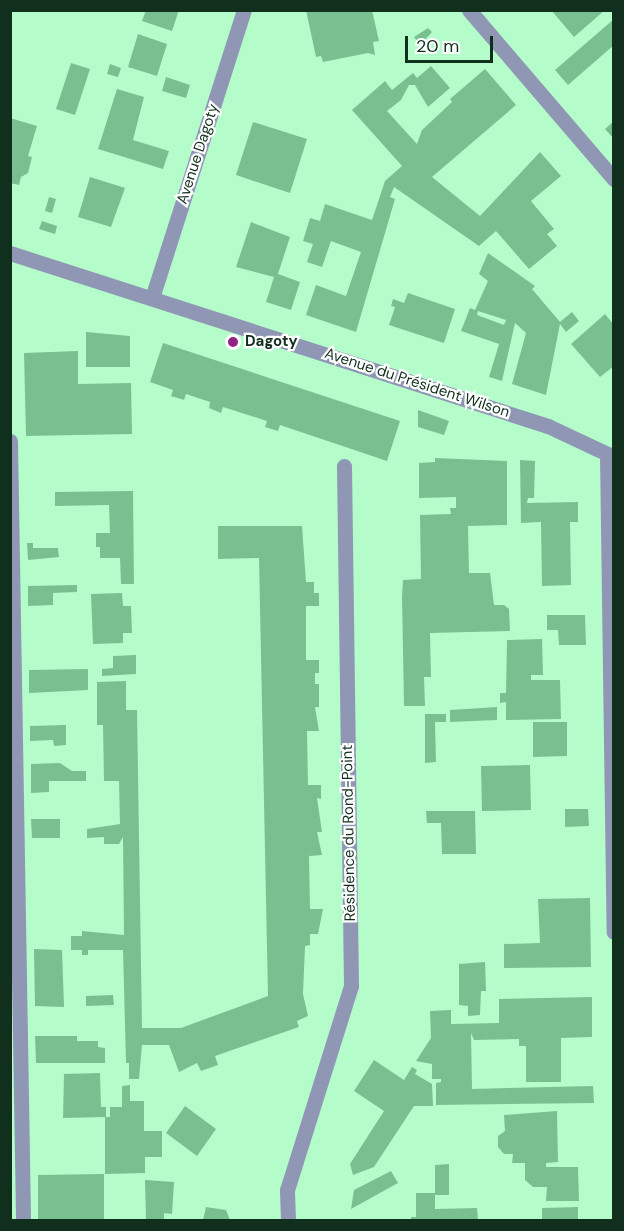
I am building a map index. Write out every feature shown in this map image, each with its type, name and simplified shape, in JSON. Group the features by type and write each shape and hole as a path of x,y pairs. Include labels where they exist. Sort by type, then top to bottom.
{"street":[{"name":"Avenue Dagoty","path":"152,298 244,10"},
{"path":"469,10 614,179"},
{"name":"Avenue du Président Wilson","path":"10,253 548,426 610,456"},
{"path":"10,441 22,1221"},
{"path":"610,456 614,932"},
{"name":"Résidence du Rond-Point","path":"288,1221 287,1190 351,986 344,466"}],"building":[{"path":"146,10 179,10 172,31 142,21"},
{"path":"306,10 372,10 379,41 373,42 375,55 368,53 323,62 321,56 316,57"},
{"path":"551,10 605,10 574,37"},
{"path":"614,19 614,45 568,85 555,70"},
{"path":"428,28 432,32 420,45 414,37"},
{"path":"138,34 167,44 157,76 128,67"},
{"path":"71,63 90,69 75,115 56,109"},
{"path":"110,64 121,68 118,77 107,74"},
{"path":"431,66 450,88 428,107 415,85 409,85 401,100 387,111 417,144 422,130 452,102 450,99 485,69 516,105 432,177 480,216 540,152 561,176 531,201 554,229 547,234 557,246 529,269 496,231 479,246 394,187 390,197 395,199 356,332 306,315 316,285 346,296 361,252 331,241 322,267 307,262 313,244 303,241 310,218 320,221 325,204 372,220 385,181 402,166 352,110 385,81 392,90 413,73 417,78"},
{"path":"166,77 190,85 186,98 162,91"},
{"path":"117,89 144,97 133,140 169,151 163,169 98,149"},
{"path":"10,118 37,126 28,156 32,157 28,173 21,177 19,185 10,183"},
{"path":"614,121 614,139 605,129"},
{"path":"253,122 307,139 290,193 236,175"},
{"path":"90,177 125,188 111,227 78,217"},
{"path":"49,197 56,199 52,213 45,211"},
{"path":"42,221 57,226 55,234 39,229"},
{"path":"251,222 290,237 278,274 300,282 291,310 266,302 274,277 236,267"},
{"path":"488,253 535,286 532,289 560,322 572,312 579,321 566,332 560,324 546,395 512,384 526,333 515,323 502,381 489,377 499,344 461,331 470,308 475,310 488,281 479,274","holes":["478,311 506,320 504,325 477,315"]},
{"path":"408,293 455,309 444,343 389,325 395,307 391,306 393,299 404,303"},
{"path":"605,314 614,325 614,366 600,377 571,344"},
{"path":"86,332 130,336 130,367 86,367"},
{"path":"163,343 400,421 387,461 280,425 278,431 265,427 267,421 223,407 221,413 209,408 210,402 186,394 184,400 171,396 173,390 150,382"},
{"path":"78,351 78,384 131,383 132,434 26,436 24,353"},
{"path":"418,410 449,421 444,435 418,427"},
{"path":"435,458 507,461 507,525 468,526 469,573 490,573 494,605 504,605 509,609 510,631 430,633 431,677 424,677 425,706 404,706 403,580 421,579 420,515 451,514 450,508 456,508 456,497 419,498 419,463 435,462"},
{"path":"520,460 535,461 534,498 528,498 527,503 578,502 578,522 570,522 571,585 542,586 541,522 521,523"},
{"path":"133,491 134,584 121,584 120,558 100,558 100,547 96,547 96,533 110,533 109,505 55,506 55,492"},
{"path":"218,526 302,526 306,582 314,582 314,593 319,593 319,606 306,606 306,660 319,660 319,673 315,673 315,684 319,684 319,707 315,707 319,731 307,731 308,785 321,785 321,799 317,798 322,832 317,832 322,855 309,856 310,909 323,909 318,934 310,934 310,945 305,946 303,994 308,1016 297,1021 299,1027 215,1056 218,1065 201,1071 197,1063 179,1072 169,1045 142,1045 139,1079 129,1079 129,1063 126,1063 123,950 88,950 88,955 82,955 82,950 71,950 71,936 82,936 82,931 124,935 123,837 119,844 104,844 104,837 87,838 87,829 120,824 119,781 104,781 103,725 97,725 97,682 126,681 126,710 137,710 142,1028 181,1028 268,996 259,558 218,559"},
{"path":"27,543 33,543 33,548 58,548 59,557 28,560"},
{"path":"77,585 77,592 53,593 53,605 28,606 28,586"},
{"path":"122,593 123,606 131,606 132,633 123,633 123,643 93,644 91,594"},
{"path":"547,615 585,615 586,645 559,645 558,630 547,630"},
{"path":"542,639 543,675 531,675 531,680 560,680 561,719 506,720 506,702 500,703 500,693 506,693 507,640"},
{"path":"136,655 136,674 102,676 102,669 113,668 113,656"},
{"path":"88,669 88,690 29,693 29,670"},
{"path":"497,707 497,720 450,722 450,710"},
{"path":"425,714 446,714 446,722 435,722 436,762 425,763"},
{"path":"533,722 567,722 567,756 533,757"},
{"path":"66,725 66,745 54,746 53,740 30,741 30,726"},
{"path":"60,763 72,771 86,771 86,781 49,781 49,792 31,793 31,764"},
{"path":"530,765 531,810 482,811 481,766"},
{"path":"565,809 588,809 589,826 565,827"},
{"path":"426,811 475,811 476,854 442,854 441,823 427,823"},
{"path":"31,819 60,819 60,838 32,838"},
{"path":"590,898 591,967 504,968 504,944 540,943 538,899"},
{"path":"34,949 62,950 64,1007 35,1006"},
{"path":"485,962 486,991 481,991 480,1015 468,1016 468,1006 459,1005 459,964"},
{"path":"113,995 114,1005 86,1006 86,996"},
{"path":"592,997 592,1037 561,1038 561,1082 526,1082 526,1046 519,1046 519,1039 474,1040 471,1033 472,1089 593,1086 594,1103 436,1105 436,1083 441,1082 441,1079 432,1079 432,1064 416,1061 431,1038 430,1011 451,1010 451,1024 499,1023 499,999"},
{"path":"35,1036 77,1036 77,1041 98,1041 98,1047 105,1048 105,1063 36,1063"},
{"path":"374,1060 404,1080 412,1067 417,1070 415,1074 432,1084 433,1106 414,1106 374,1167 353,1175 350,1164 384,1111 354,1091"},
{"path":"100,1073 101,1107 106,1107 106,1117 110,1117 110,1107 122,1107 122,1086 130,1085 130,1101 144,1101 144,1131 162,1131 162,1157 145,1157 145,1173 105,1174 105,1117 63,1118 64,1074"},
{"path":"185,1106 216,1129 197,1156 166,1133"},
{"path":"557,1111 558,1162 546,1163 546,1167 578,1167 579,1201 546,1201 547,1187 533,1187 525,1180 525,1163 512,1163 513,1154 504,1154 498,1147 498,1136 505,1131 504,1115"},
{"path":"449,1164 449,1195 435,1195 435,1209 477,1208 478,1220 411,1220 411,1217 416,1217 416,1193 435,1193 435,1165"},
{"path":"391,1171 398,1183 351,1209 354,1190"},
{"path":"104,1174 104,1220 38,1220 38,1175"},
{"path":"145,1180 174,1182 172,1214 164,1213 164,1220 146,1220"},
{"path":"206,1207 226,1210 230,1220 203,1220"},
{"path":"578,1207 578,1220 542,1220 542,1208"}],"place":[{"name":"Dagoty","path":"233,342"}]}
